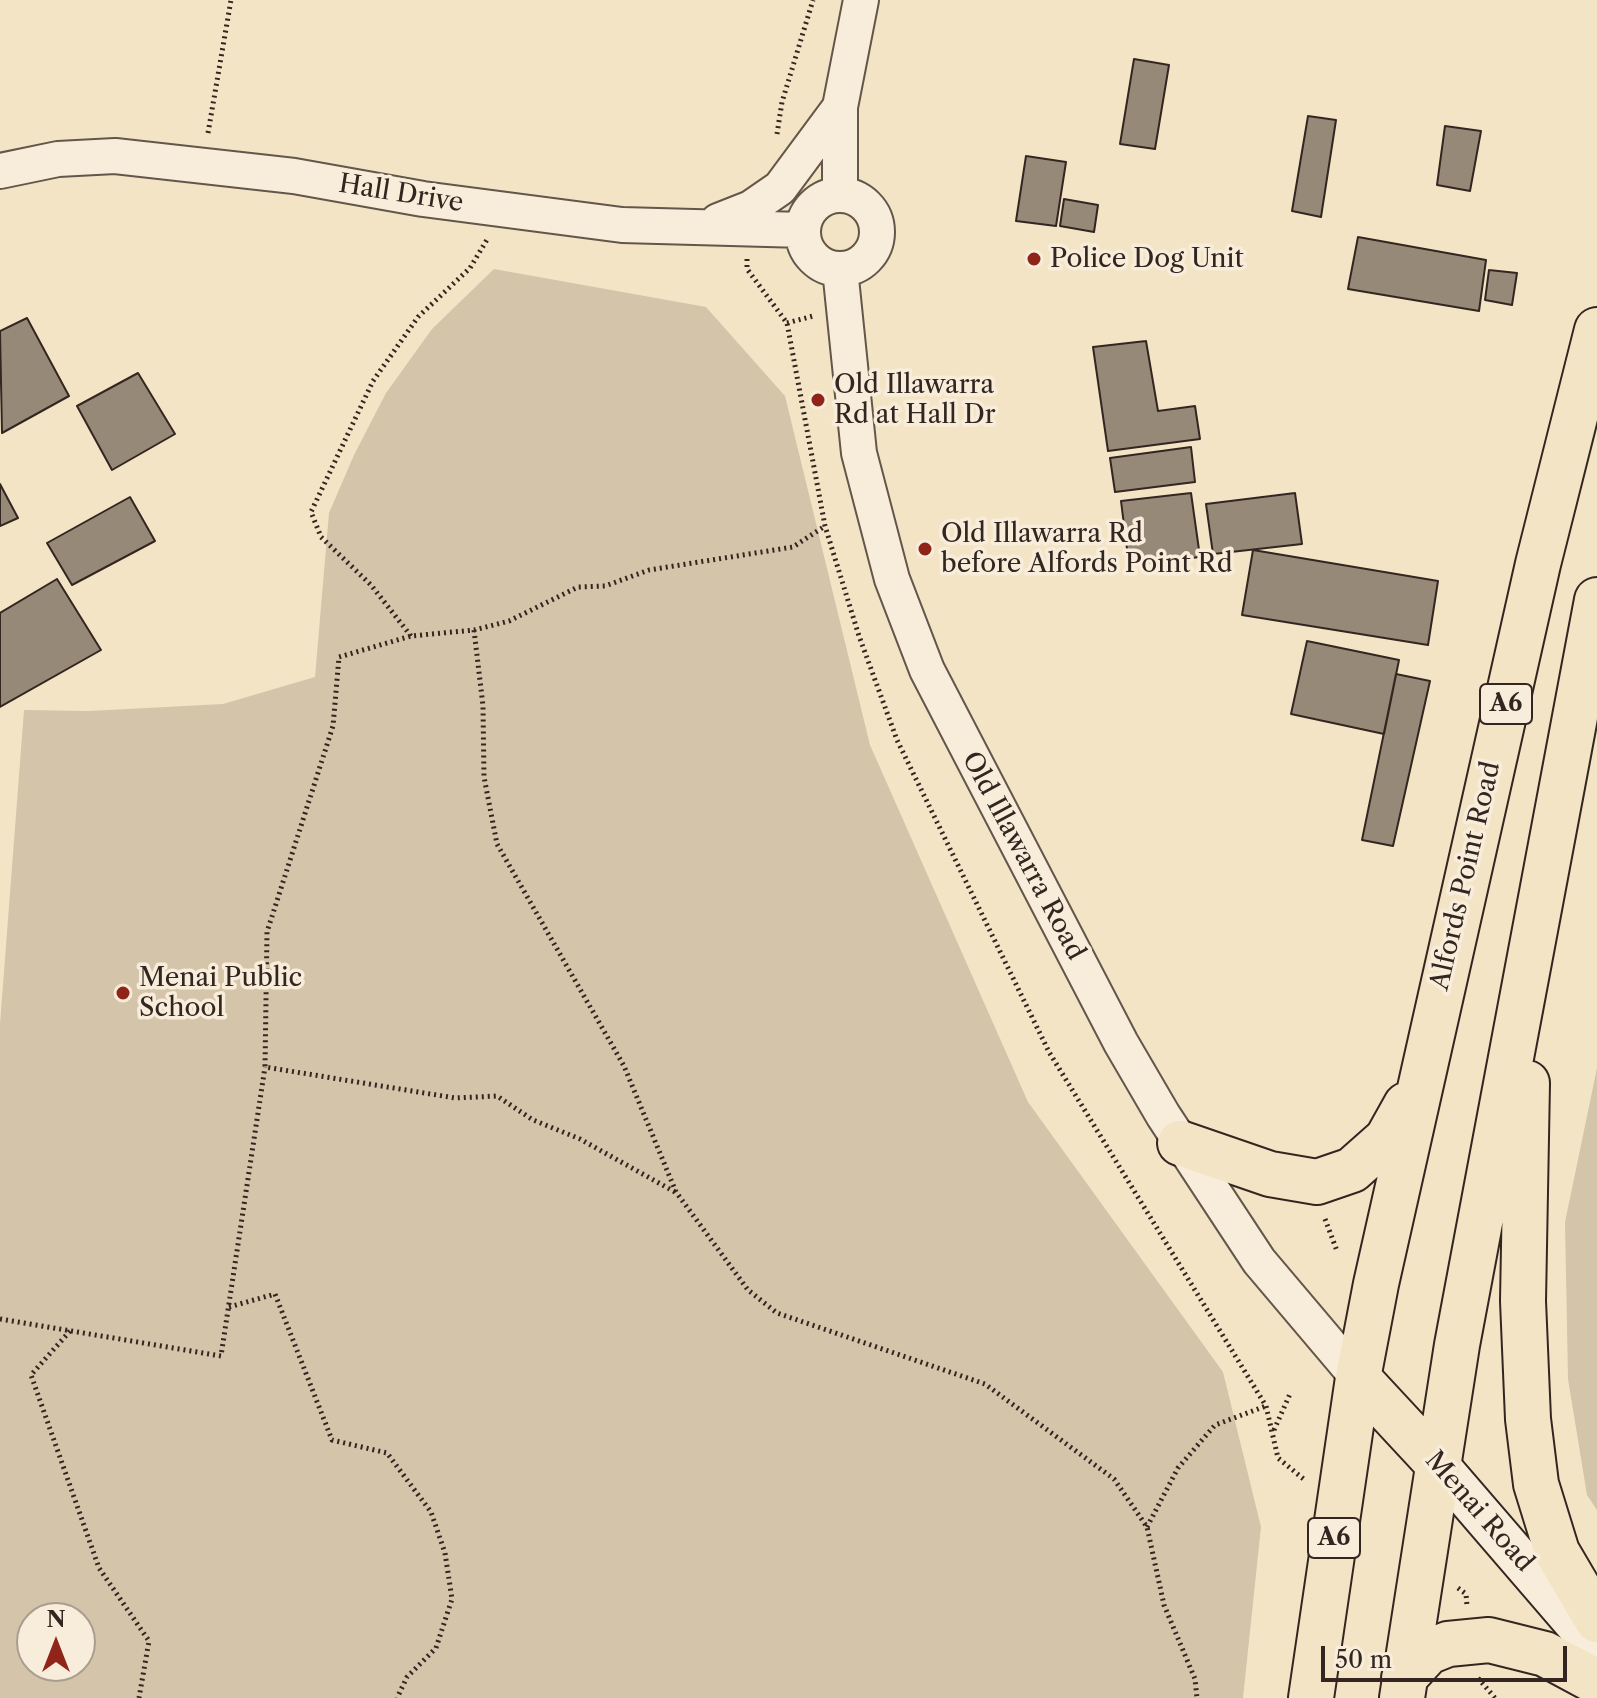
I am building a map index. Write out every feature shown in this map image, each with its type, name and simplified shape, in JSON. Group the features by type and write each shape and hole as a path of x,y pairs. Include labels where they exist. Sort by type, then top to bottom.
{"highway":[{"name":"Alfords Point Road","path":"1358,1378 1420,1079 1538,564 1597,330"},
{"path":"1403,1688 1436,1462 1597,600"},
{"path":"1529,961 1523,1301 1528,1419 1536,1484 1557,1552 1597,1620"},
{"path":"1180,1143 1270,1174 1317,1182 1352,1170 1387,1139 1420,1079"},
{"name":"Menai Road","path":"1358,1378 1436,1462"},
{"name":"A6","path":"1311,1698 1358,1378"},
{"path":"1403,1688 1428,1652 1448,1644 1489,1640 1545,1654 1597,1682"}],"main road":[{"name":"Menai Road","path":"1436,1462 1597,1649"}],"street":[{"path":"840,195 840,107 861,0"},
{"path":"703,226 767,199 797,168 840,107"},
{"name":"Hall Drive","path":"0,171 58,159 115,156 294,176 505,210 622,225 803,230"},
{"path":"840,195 866,205 873,214 877,237 869,256 851,267 840,269 828,267 809,253 803,230 817,203 840,195"},
{"name":"Old Illawarra Road","path":"840,269 859,453 892,579 949,715 1121,1043 1180,1143 1259,1261 1358,1378"}],"path":[{"path":"203,166 231,0"},
{"path":"411,636 371,585 321,537 311,512 373,381 418,317 470,268 505,210"},
{"path":"0,1319 221,1356 265,1067 267,932 333,726 339,657 411,636 474,630 509,621 578,587 605,586 649,570 793,547 825,526"},
{"path":"474,630 483,706 484,777 497,844 624,1066 676,1192 748,1290 777,1313 985,1384 1114,1479 1147,1527 1164,1605 1195,1679 1197,1698"},
{"path":"265,1067 455,1098 497,1096 533,1120 580,1139 676,1192"},
{"path":"1321,1207 1337,1251"},
{"path":"229,1307 275,1294 332,1440 387,1453 431,1512 445,1553 452,1599 436,1648 407,1677 397,1698"},
{"path":"71,1331 31,1375 99,1568 149,1641 139,1698"},
{"path":"1274,1430 1290,1394"},
{"path":"1147,1527 1178,1468 1215,1425 1266,1406"},
{"path":"1290,1471 1339,1503"},
{"path":"1420,1561 1466,1594"},
{"path":"1474,1668 1495,1698"}],"shaded area":[{"path":"494,269 706,307 785,396 870,745 1028,1102 1223,1372 1261,1527 1243,1698 0,1698 0,1024 24,710 89,711 223,704 315,677 329,513 386,393 432,329"},
{"path":"1597,1068 1597,1510 1587,1495 1568,1379 1565,1222"}],"building":[{"path":"1134,59 1169,65 1155,149 1120,144"},
{"path":"1308,116 1336,120 1321,217 1292,211"},
{"path":"1445,126 1481,131 1470,191 1437,185"},
{"path":"1026,156 1066,162 1056,226 1016,221"},
{"path":"1064,199 1098,205 1094,232 1060,226"},
{"path":"1358,237 1486,260 1479,311 1348,289"},
{"path":"1489,270 1517,273 1512,305 1485,300"},
{"path":"27,318 69,396 2,433 0,331"},
{"path":"1146,341 1158,411 1195,406 1200,439 1108,451 1093,347"},
{"path":"138,373 175,434 112,470 77,406"},
{"path":"1191,447 1195,482 1115,492 1110,458"},
{"path":"0,484 18,518 0,526"},
{"path":"1191,493 1200,557 1129,565 1121,501"},
{"path":"1295,493 1302,544 1213,554 1206,504"},
{"path":"130,497 155,541 72,585 47,543"},
{"path":"1253,550 1438,581 1428,645 1242,615"},
{"path":"57,579 101,650 0,707 0,613"},
{"path":"1307,641 1399,660 1384,734 1291,714"},
{"path":"1396,674 1430,681 1393,846 1362,840"}],"place":[{"name":"Police Dog Unit","path":"1034,259"},
{"name":"Old Illawarra Rd at Hall Dr","path":"818,400"},
{"name":"Old Illawarra Rd before Alfords Point Rd","path":"925,549"},
{"name":"Menai Public School","path":"123,993"}]}
